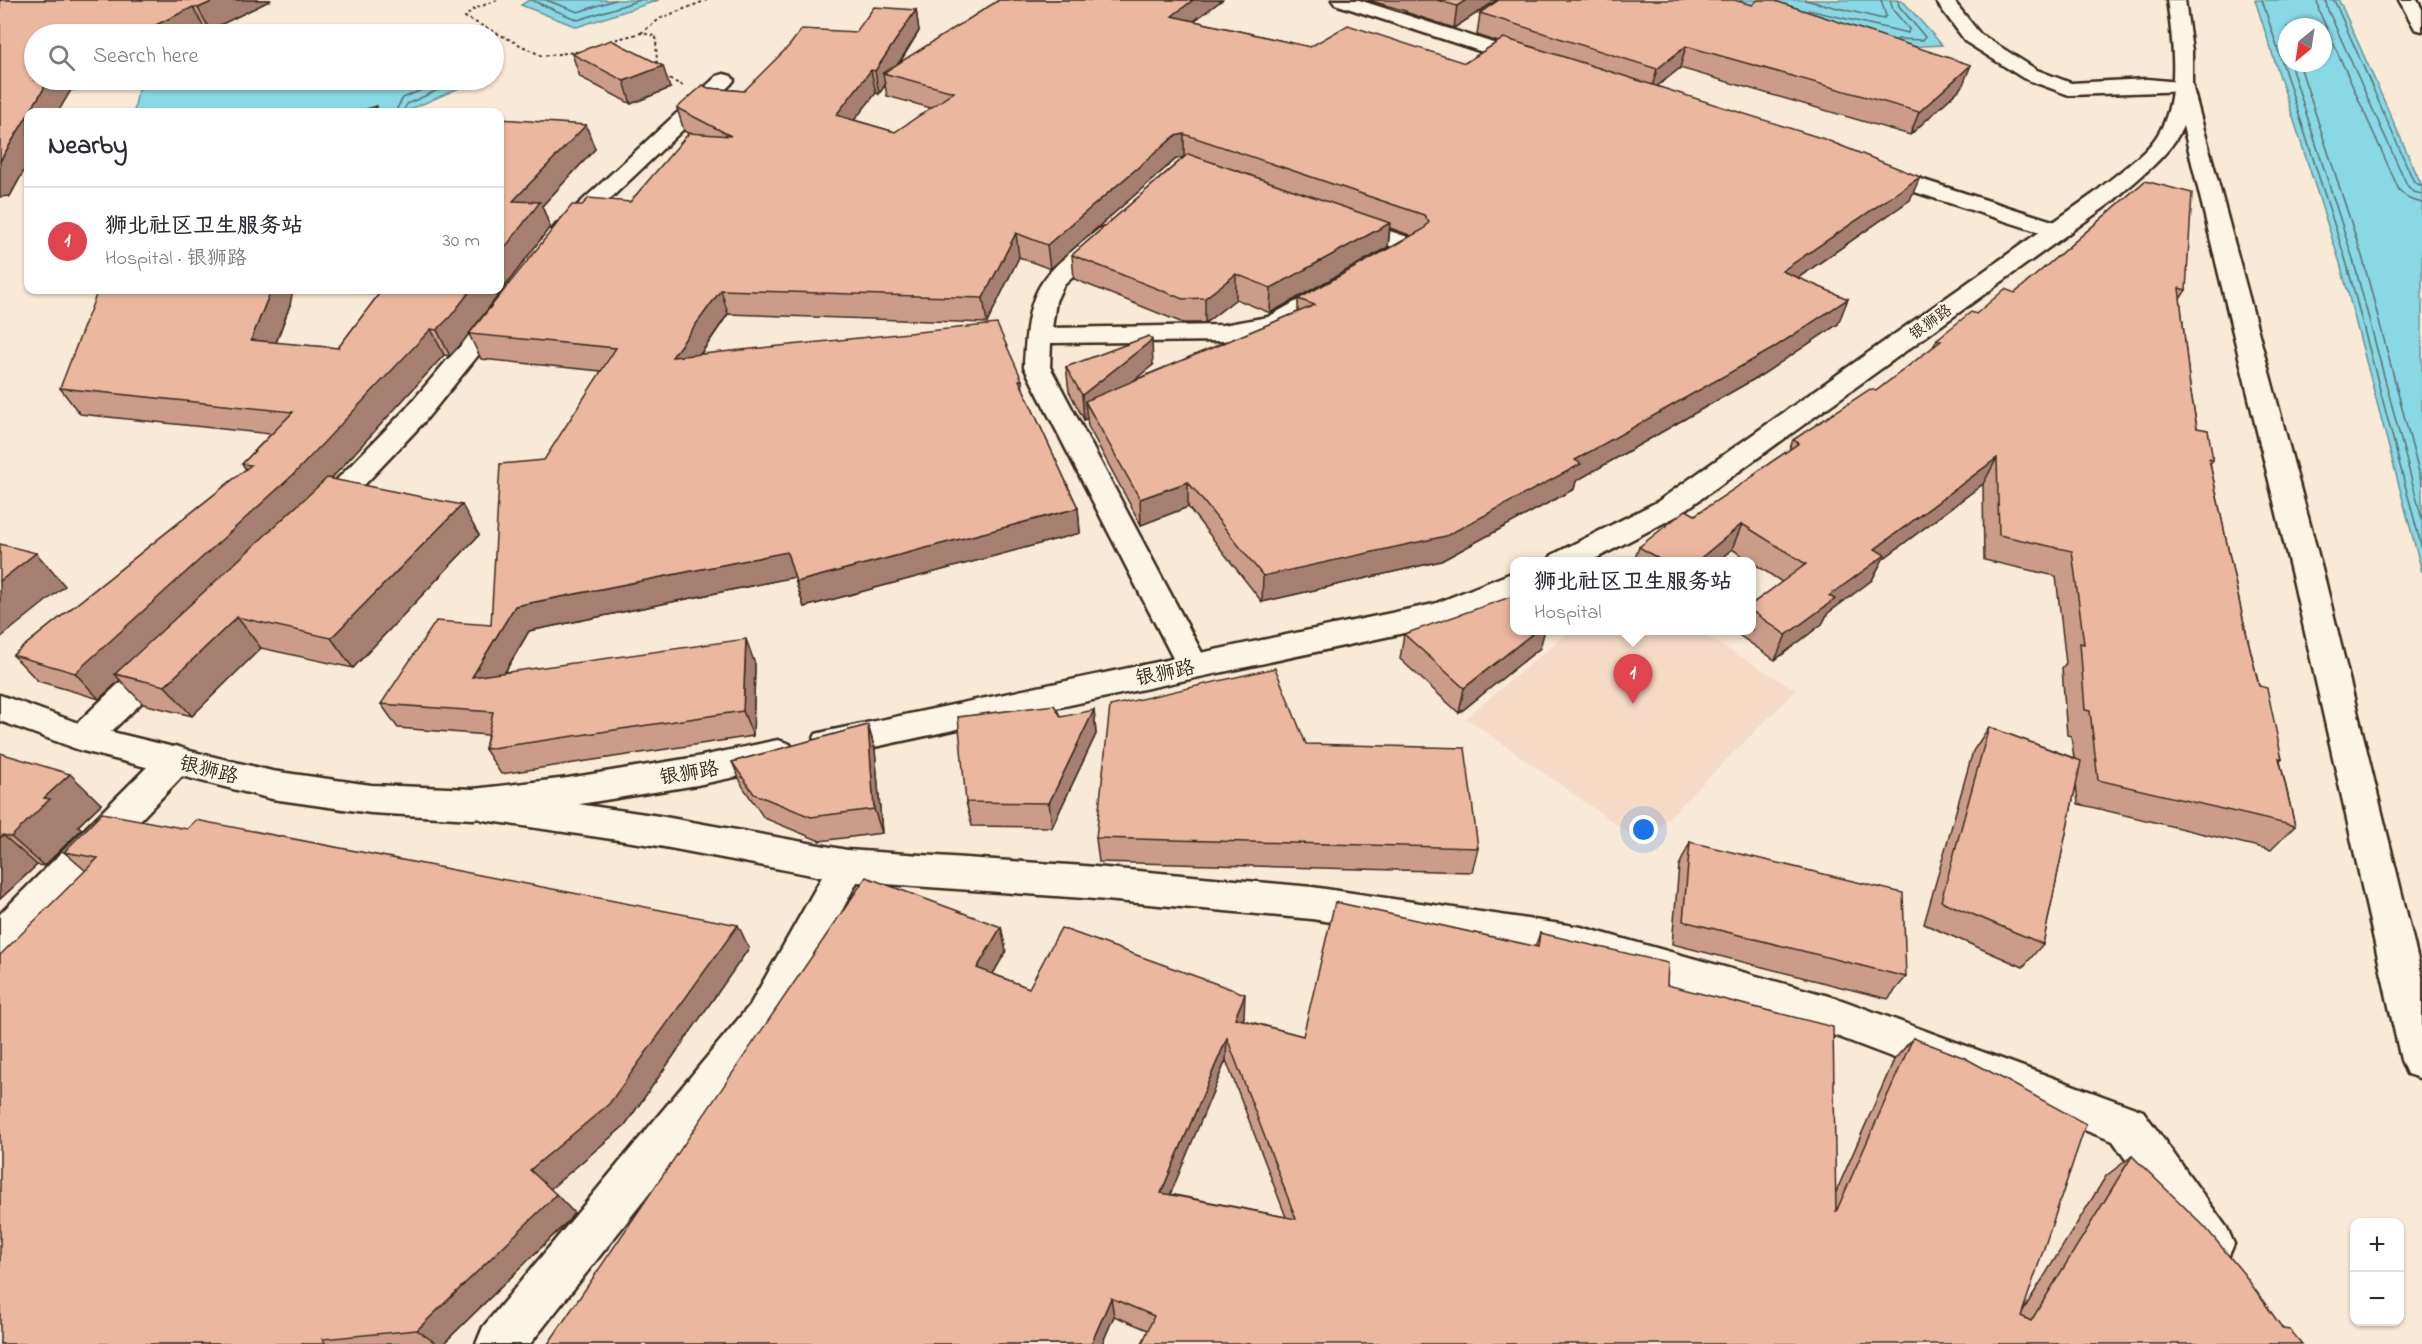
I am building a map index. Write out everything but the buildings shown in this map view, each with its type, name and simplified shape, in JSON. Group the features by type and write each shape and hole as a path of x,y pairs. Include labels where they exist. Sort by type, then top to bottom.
{"street":[{"path":"1341,0 1546,66"},
{"path":"1944,0 1973,38 2030,74 2069,89 2147,85 2183,87 2310,584 2422,1060"},
{"name":"银狮路","path":"1571,557 1667,509 2104,196 2168,137 2183,87 2180,21 2176,0"},
{"path":"2408,0 2422,25"},
{"path":"1456,37 1475,25"},
{"path":"549,248 563,230 718,86"},
{"path":"1853,165 2057,230"},
{"path":"1038,336 1223,333 1275,323 1412,246 1325,216"},
{"path":"1125,218 1065,270 1046,294 1038,336 1037,368 1193,666"},
{"path":"303,530 354,482 473,349 515,294"},
{"name":"银狮路","path":"0,708 83,738 272,785 371,799 473,804 568,792 697,771 1441,614 1510,585"},
{"path":"83,738 184,642"},
{"path":"0,940 176,760"},
{"path":"473,804 659,831 847,866 1084,882 1312,903 1581,944 1828,1015 2128,1126 2228,1268"},
{"path":"500,1344 764,1018 847,866"}],"path":[{"path":"479,24 465,17 474,9 497,0"},
{"path":"641,33 643,28 663,18 707,0"},
{"path":"604,44 628,35 641,33 656,36 660,46 656,60 658,74 676,84 718,86"},
{"path":"504,37 542,56 588,50"}],"shaded area":[{"path":"1565,635 1705,635 1796,690 1643,843 1466,718"}],"water":[{"path":"529,0 659,0 577,27 521,5"},
{"path":"1739,0 1902,0 1942,45 1906,47 1785,18"},
{"path":"2255,0 2339,0 2422,186 2422,572 2340,263 2278,72 2332,72 2332,18 2278,18 2278,71"},
{"path":"138,90 455,90 413,108 135,108"}],"place":[{"name":"狮北社区卫生服务站","path":"1633,704"}]}
